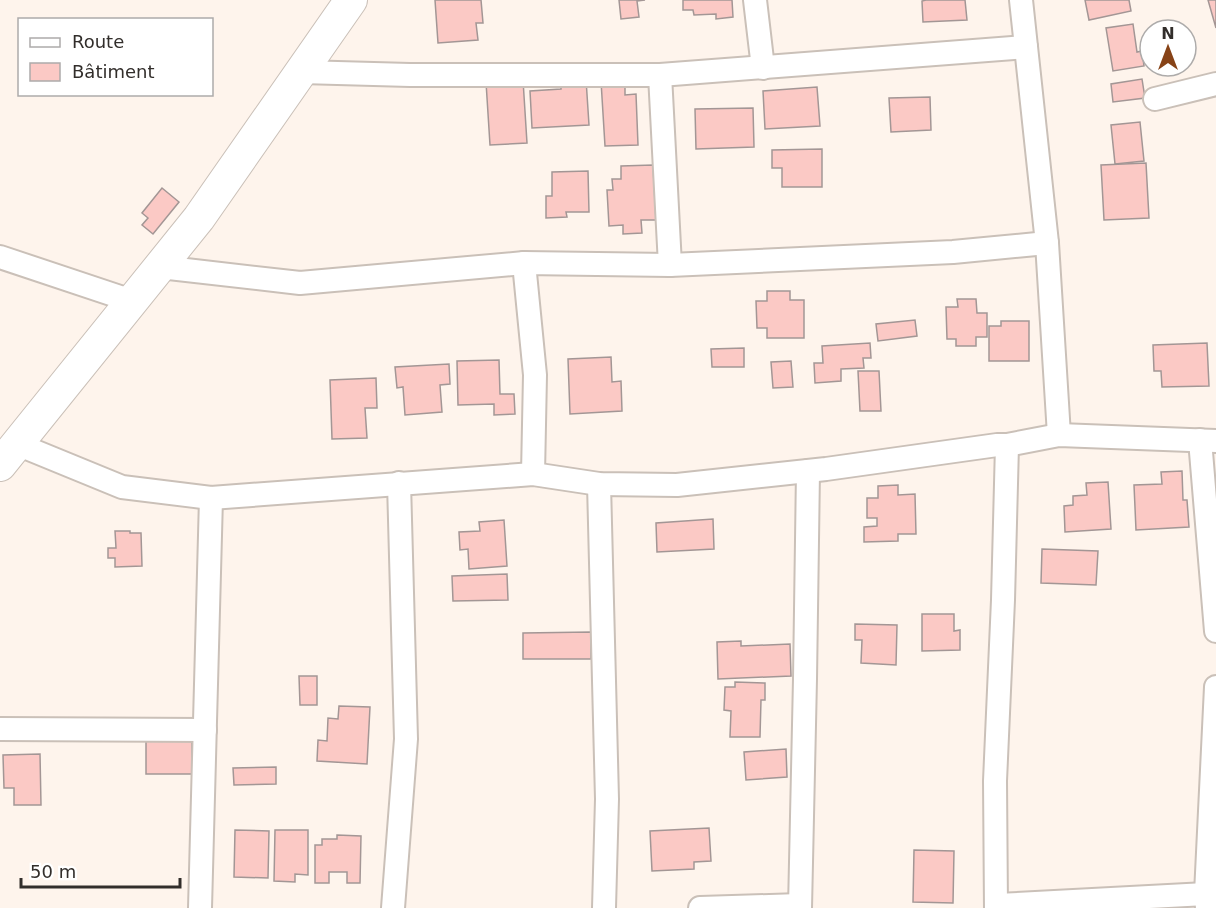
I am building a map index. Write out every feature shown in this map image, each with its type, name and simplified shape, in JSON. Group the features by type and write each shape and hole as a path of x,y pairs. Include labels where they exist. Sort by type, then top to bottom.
{"street":[{"path":"351,0 199,219 8,455 122,487 211,498 533,474 599,484 677,485 826,469 1007,445 1059,435 1208,440 1216,631"},
{"path":"755,0 763,68"},
{"path":"1020,0 1047,243 1059,435"},
{"path":"301,72 410,75 660,75 1026,48"},
{"path":"660,75 669,266"},
{"path":"1155,99 1216,84"},
{"path":"160,267 300,283 524,263 669,266 953,252 1047,243"},
{"path":"0,257 132,301"},
{"path":"524,263 535,375 533,474"},
{"path":"1007,445 995,781 997,906 1206,901 1216,687"},
{"path":"700,908 800,906 808,471"},
{"path":"393,908 406,739 399,483"},
{"path":"599,484 607,799 604,908"},
{"path":"200,908 211,498"},
{"path":"0,729 205,730"}],"building":[{"path":"435,0 481,0 483,23 476,23 478,40 438,43"},
{"path":"619,0 645,0 637,1 639,17 621,19"},
{"path":"683,0 732,0 733,17 716,19 716,14 694,15 693,10 683,10"},
{"path":"965,0 967,20 923,22 922,1"},
{"path":"1085,0 1129,0 1131,11 1089,20"},
{"path":"1208,0 1216,0 1216,28"},
{"path":"1133,24 1138,67 1113,71 1106,28"},
{"path":"586,79 589,125 532,128 530,91 561,89 561,80"},
{"path":"1142,79 1145,98 1113,102 1111,84"},
{"path":"523,80 527,143 490,145 486,82"},
{"path":"625,80 625,95 636,94 638,145 605,146 601,81"},
{"path":"817,87 820,126 765,129 763,91"},
{"path":"930,97 931,130 891,132 889,98"},
{"path":"753,108 754,147 696,149 695,109"},
{"path":"1140,122 1144,161 1115,164 1111,125"},
{"path":"822,149 822,187 782,187 782,168 772,168 772,150"},
{"path":"1146,163 1149,218 1104,220 1101,165"},
{"path":"653,165 656,220 641,220 642,233 623,234 623,225 609,226 607,190 613,190 612,179 621,179 621,166"},
{"path":"588,171 589,212 566,212 567,217 546,218 546,196 552,196 552,172"},
{"path":"162,188 179,202 153,234 142,225 148,218 142,213"},
{"path":"767,291 790,291 790,300 804,300 804,338 767,338 767,328 757,328 756,301 767,301"},
{"path":"957,299 976,299 977,313 987,313 987,337 976,337 976,346 956,346 956,339 947,339 946,307 958,307"},
{"path":"915,320 917,336 878,341 876,324"},
{"path":"1001,321 1029,321 1029,361 989,361 989,326 1001,326"},
{"path":"870,343 871,358 863,358 864,368 841,369 841,381 815,383 814,363 823,363 822,346"},
{"path":"1207,343 1209,386 1162,387 1161,371 1154,371 1153,345"},
{"path":"744,348 744,367 712,367 711,349"},
{"path":"611,357 612,382 621,381 622,411 570,414 568,359"},
{"path":"499,360 500,394 514,394 515,414 494,415 494,404 458,405 457,361"},
{"path":"791,361 793,387 773,388 771,362"},
{"path":"449,364 450,384 440,385 442,412 405,415 403,387 397,388 395,367"},
{"path":"858,371 879,371 881,411 860,411"},
{"path":"376,378 377,408 365,408 367,438 332,439 330,380"},
{"path":"1182,471 1183,500 1187,500 1189,527 1136,530 1134,485 1162,484 1161,472"},
{"path":"1108,482 1111,529 1065,532 1064,506 1073,505 1073,496 1087,495 1086,483"},
{"path":"898,485 898,495 915,494 916,534 898,534 898,541 864,542 864,527 877,526 877,518 867,518 867,498 878,498 878,486"},
{"path":"713,519 714,549 657,552 656,523"},
{"path":"504,520 507,566 469,569 468,549 460,550 459,532 480,531 479,522"},
{"path":"115,531 141,533 142,566 115,567 115,558 108,558 108,548 116,548"},
{"path":"1042,549 1098,551 1096,585 1041,583"},
{"path":"507,574 508,600 453,601 452,576"},
{"path":"922,614 954,614 954,631 960,630 960,650 922,651"},
{"path":"855,624 897,625 896,665 861,663 862,640 855,640"},
{"path":"591,632 591,659 523,659 523,633"},
{"path":"741,641 741,646 790,644 791,676 718,679 717,642"},
{"path":"299,676 317,676 317,705 300,705"},
{"path":"735,682 765,683 765,700 761,700 760,737 730,737 731,711 724,710 725,687 735,687"},
{"path":"339,706 370,707 367,764 317,761 318,740 327,741 328,718 338,719"},
{"path":"146,739 192,740 192,774 146,774"},
{"path":"786,749 787,777 746,780 744,752"},
{"path":"40,754 41,805 14,805 14,788 4,788 3,755"},
{"path":"276,767 276,784 234,785 233,768"},
{"path":"709,828 711,861 694,862 694,869 652,871 650,831"},
{"path":"235,830 269,831 268,878 234,877"},
{"path":"275,830 308,830 308,875 295,874 295,882 274,881"},
{"path":"337,835 361,836 360,883 347,883 347,872 329,872 329,883 315,883 315,845 322,845 322,839 337,839"},
{"path":"914,850 954,851 953,903 913,902"}]}
